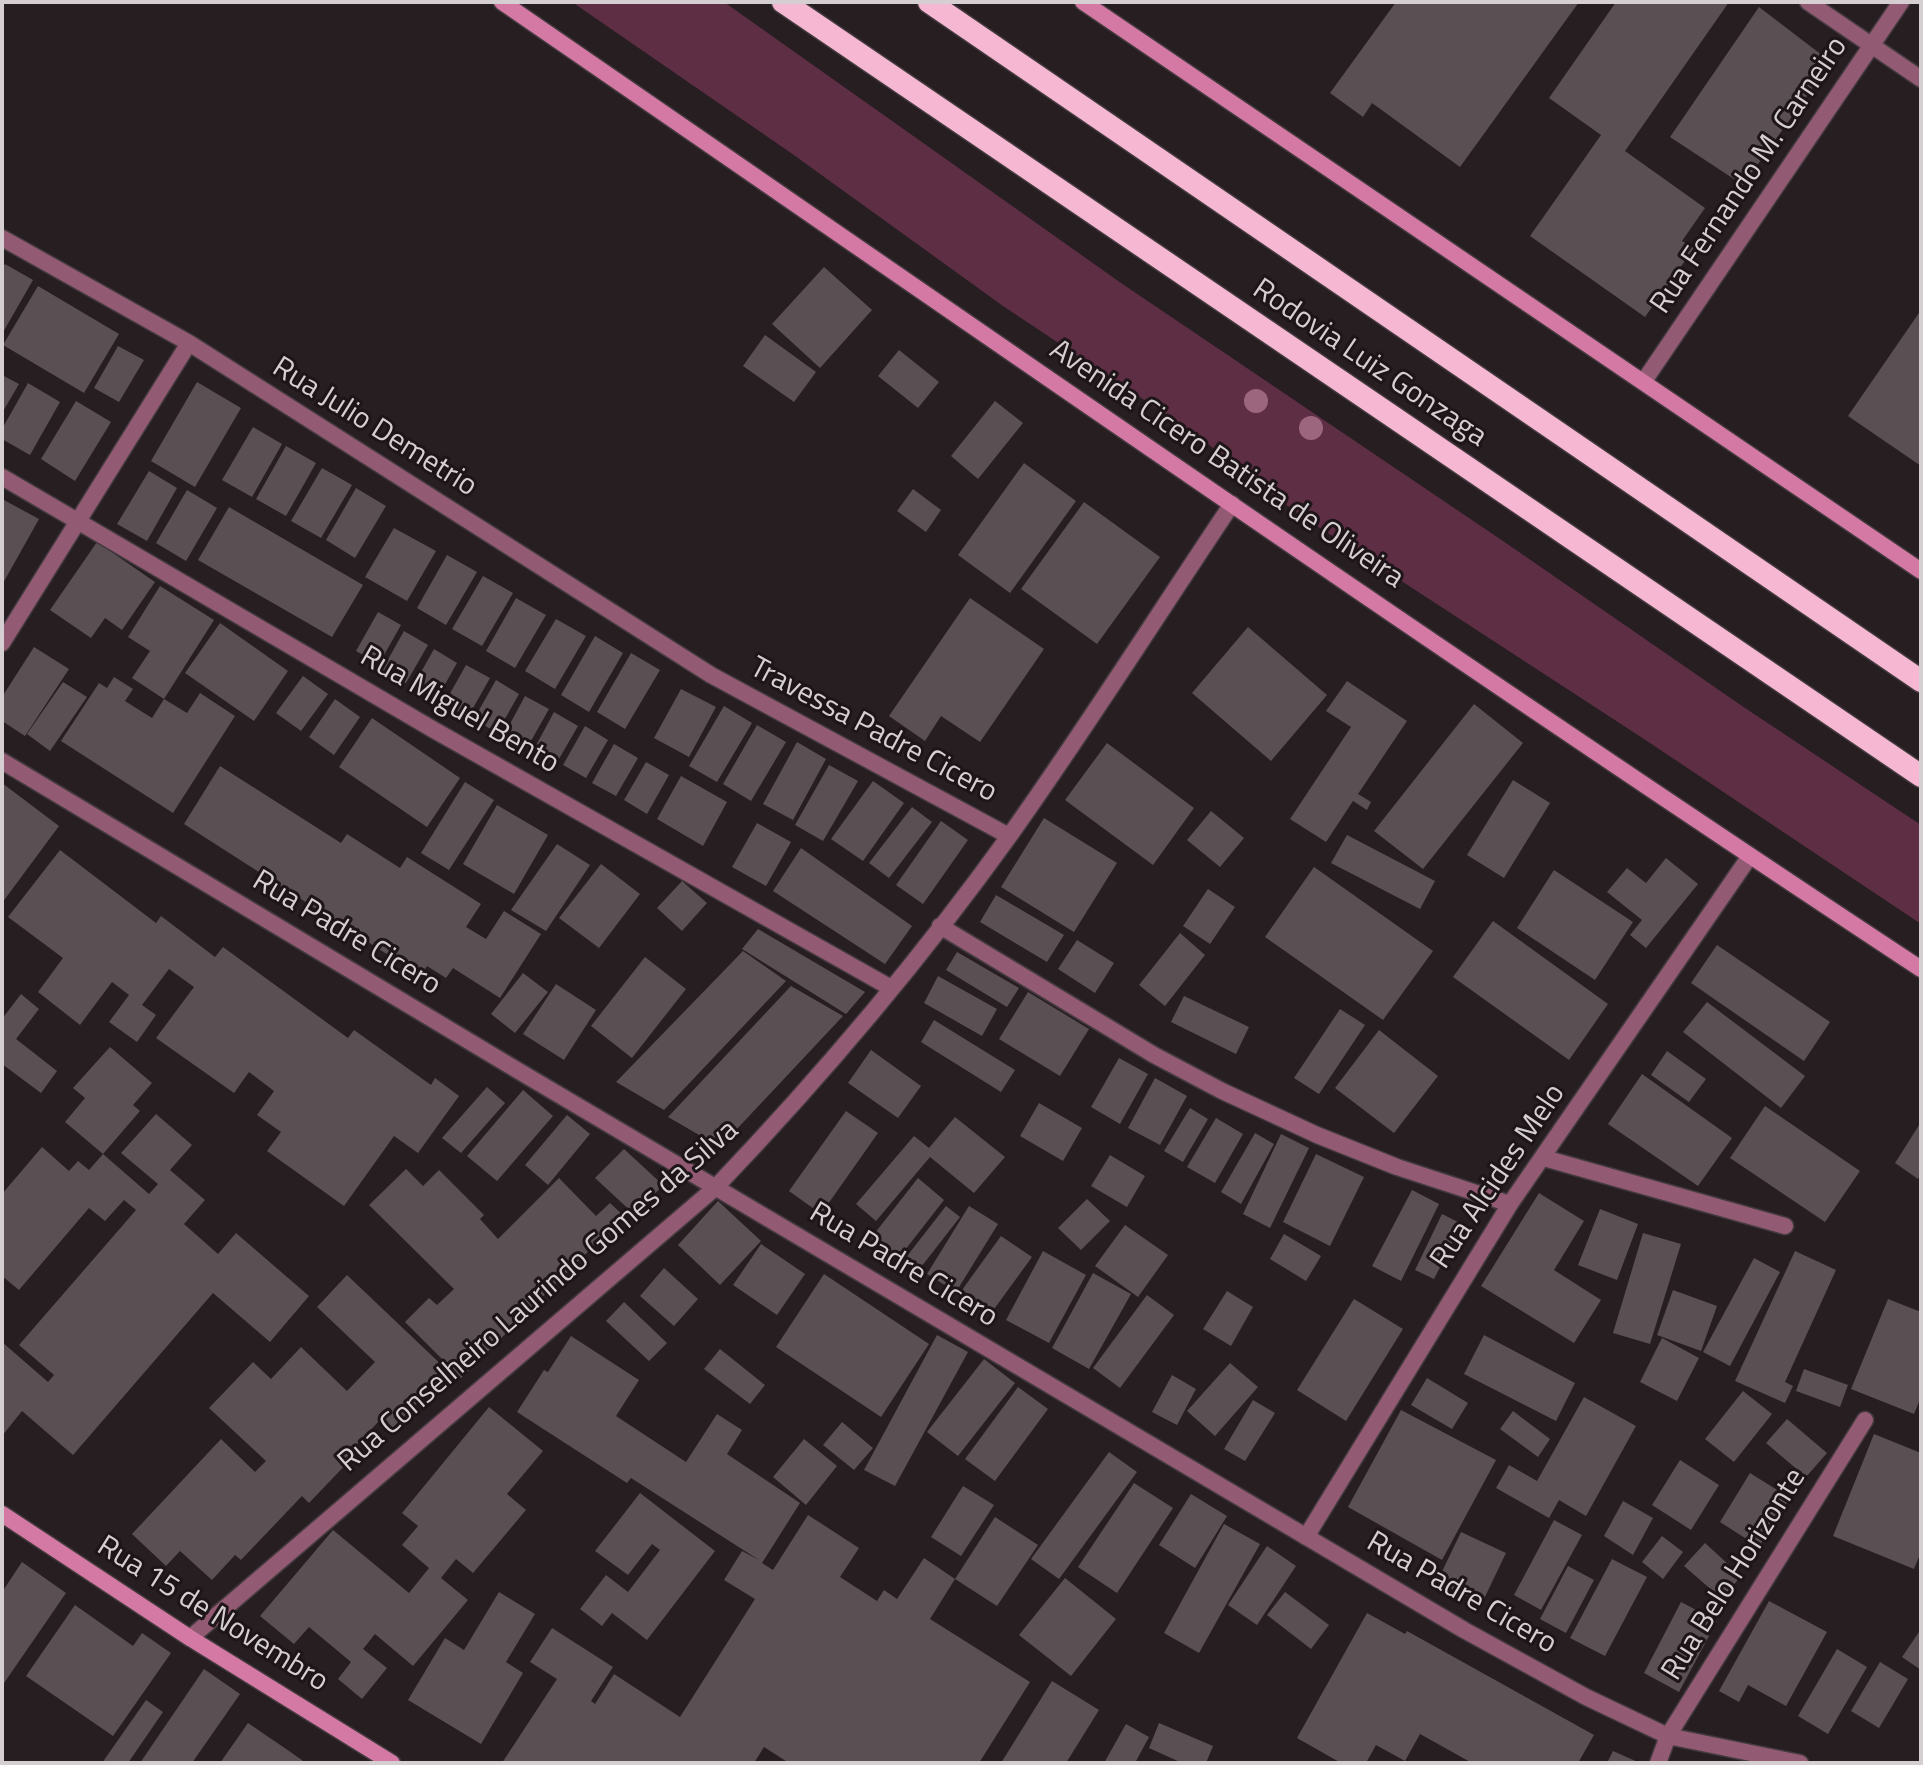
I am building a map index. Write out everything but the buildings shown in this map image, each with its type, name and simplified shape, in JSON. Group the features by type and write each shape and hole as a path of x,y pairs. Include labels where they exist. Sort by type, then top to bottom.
{"highway":[{"name":"Rodovia Luiz Gonzaga","path":"783,2 1921,776"},
{"name":"Rodovia Luiz Gonzaga","path":"929,2 1921,681"}],"main road":[{"name":"Avenida Cicero Batista de Oliveira","path":"502,2 1232,504 1921,969"},
{"path":"1083,2 1921,571"},
{"name":"Rua 15 de Novembro","path":"2,1514 190,1638 392,1763"}],"street":[{"path":"1808,2 1921,79"},
{"name":"Rua Fernando M. Carneiro","path":"1644,381 1901,2"},
{"name":"Rua Julio Demetrio","path":"2,238 189,343 711,675"},
{"path":"2,643 189,343"},
{"name":"Rua Miguel Bento","path":"2,477 434,730 891,988"},
{"name":"Rua Conselheiro Laurindo Gomes da Silva","path":"190,1638 715,1188 768,1133 891,988 1009,836 1232,504"},
{"name":"Travessa Padre Cicero","path":"711,675 1009,836"},
{"name":"Rua Padre Cicero","path":"2,761 715,1188 1306,1537 1559,1682 1668,1736 1800,1763"},
{"name":"Rua Alcides Melo","path":"1306,1537 1510,1204 1750,856"},
{"path":"940,926 1154,1055 1222,1091 1317,1135 1397,1167 1510,1204"},
{"path":"1544,1158 1785,1226"},
{"name":"Rua Belo Horizonte","path":"1658,1763 1668,1736 1865,1420"}],"shaded area":[{"path":"572,2 724,2 1121,283 1921,825 1921,924 1297,513 1191,431 1003,306 791,153"}]}
